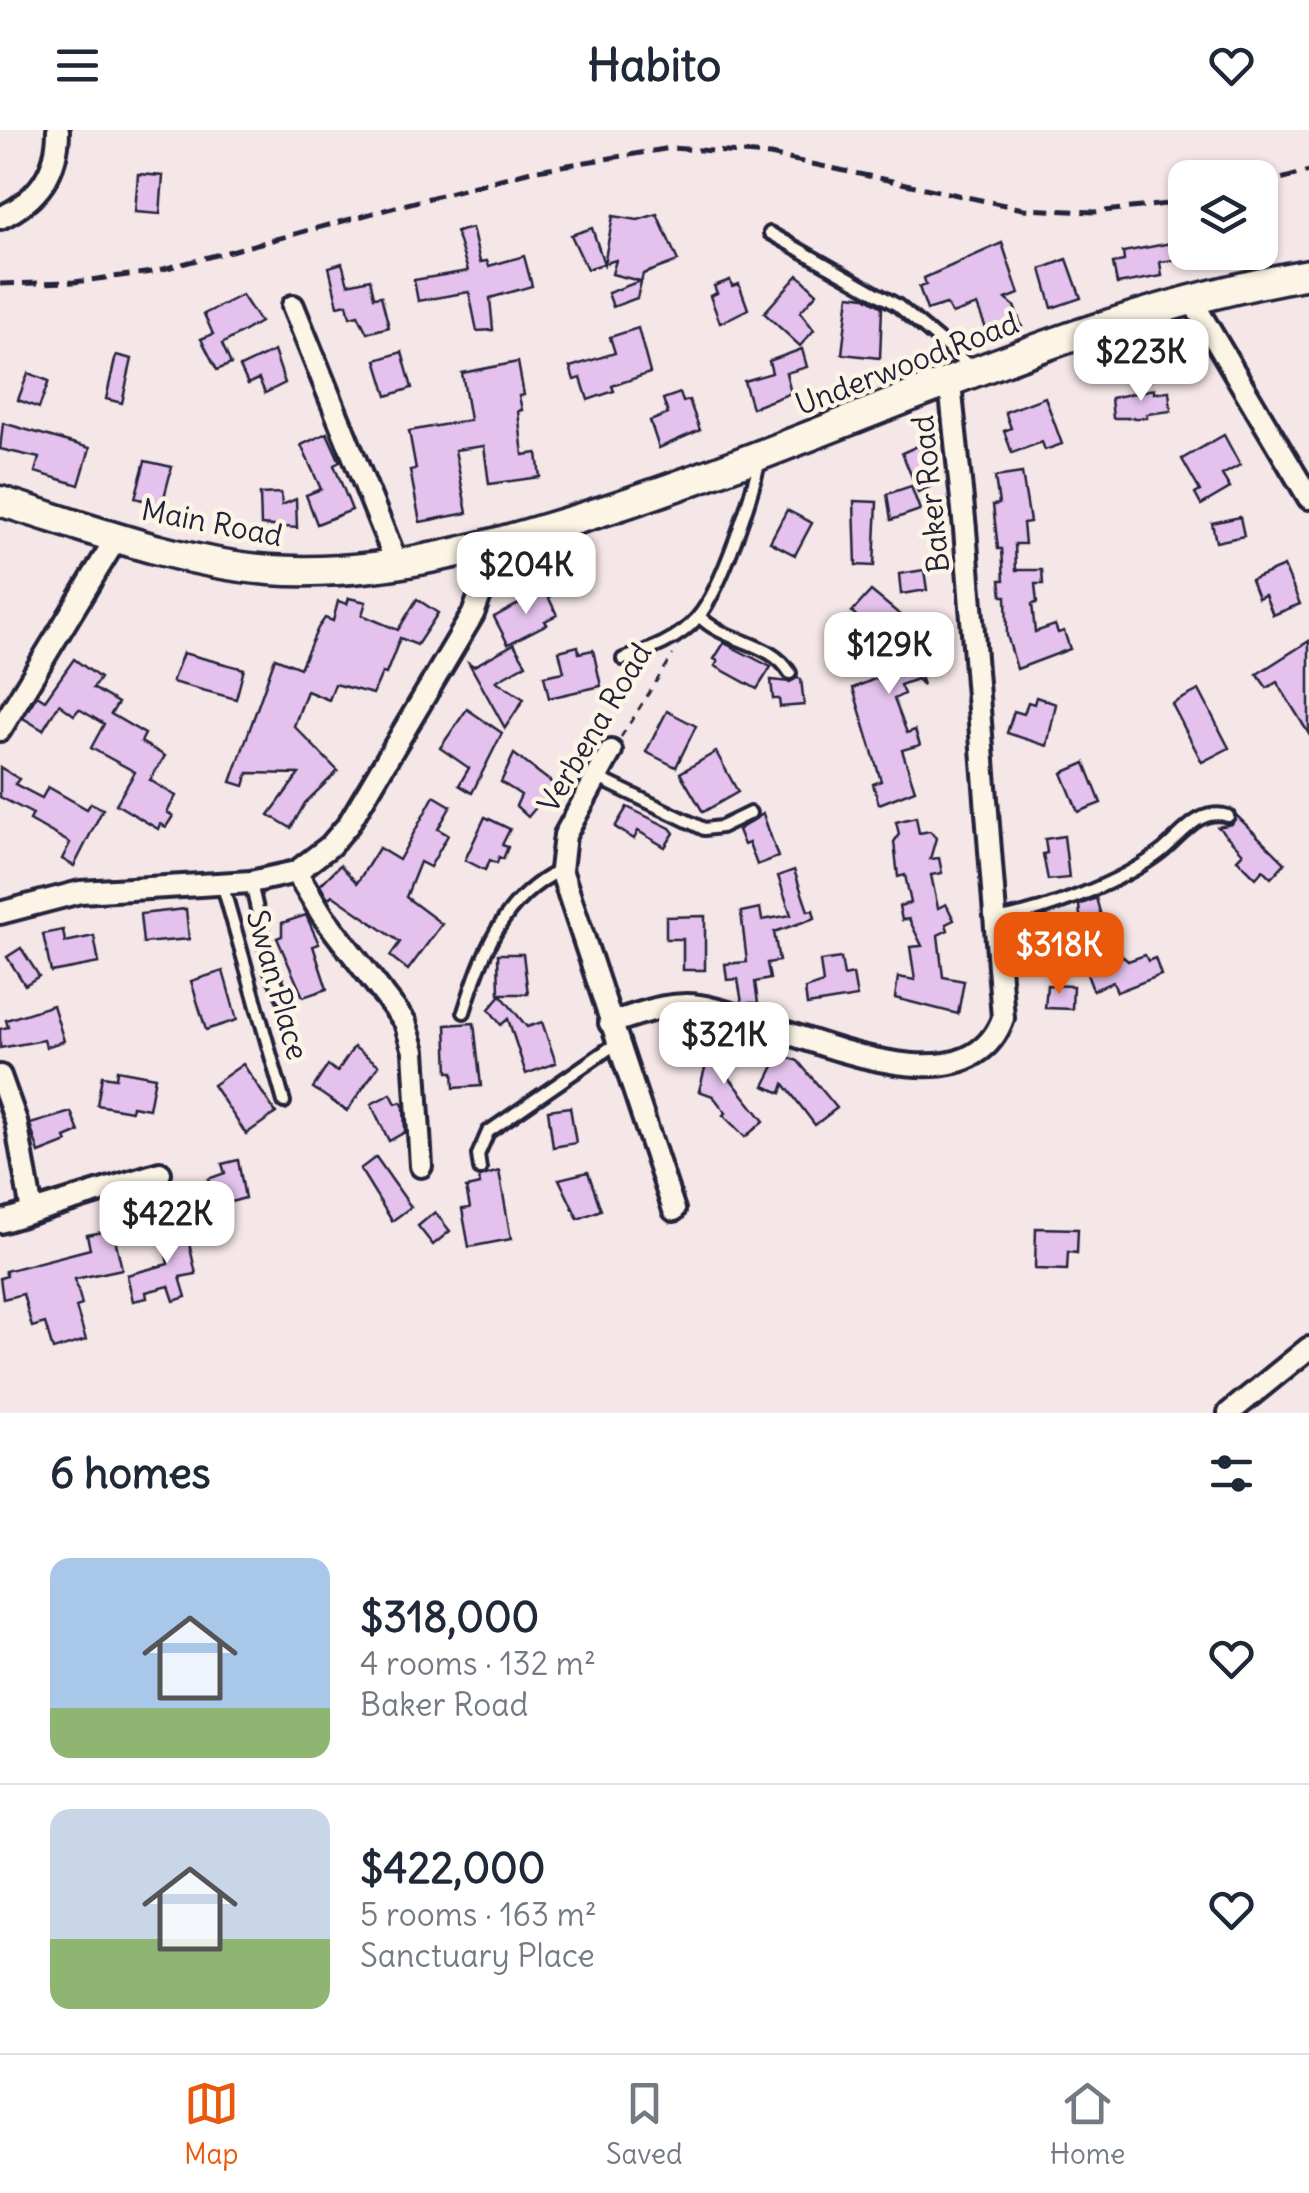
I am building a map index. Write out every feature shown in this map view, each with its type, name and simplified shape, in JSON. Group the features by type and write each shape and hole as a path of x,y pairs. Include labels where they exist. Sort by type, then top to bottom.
{"main road":[{"name":"Underwood Road","path":"761,455 1091,329 1191,299 1309,274"},
{"name":"Main Road","path":"0,501 189,557 268,570 312,571 397,564 485,546 677,487 761,455"}],"street":[{"path":"0,218 44,186 58,154 58,130"},
{"path":"1191,299 1309,498"},
{"path":"293,306 397,564"},
{"name":"Baker Road","path":"610,1023 666,1006 706,1006 851,1053 947,1064 962,1062 990,1042 1003,1018 966,529 950,384"},
{"path":"0,730 116,537"},
{"path":"0,913 80,892 251,882 296,872 330,846 348,825 473,614 486,580 485,546"},
{"name":"Verbena Road","path":"561,870 565,835 612,751"},
{"path":"561,870 674,1210"},
{"path":"296,872 323,916 405,1022 414,1051 421,1166"},
{"path":"0,1076 16,1121 32,1212"},
{"path":"0,1222 160,1174"},
{"path":"1229,1413 1309,1348"}],"lane":[{"path":"770,234 897,305 978,373"},
{"path":"623,658 662,644 699,616 747,508 761,455"},
{"path":"699,616 719,633 780,658 790,673"},
{"path":"596,777 704,829 721,827 750,814"},
{"path":"995,920 1020,916 1109,880 1154,856 1200,818 1218,813 1228,816"},
{"path":"464,1012 477,970 504,916 536,882 561,870"},
{"name":"Swan Place","path":"221,882 284,1102"},
{"path":"251,882 267,957 283,997"},
{"path":"480,1169 478,1155 488,1132 618,1044"}],"path":[{"name":"Verbena Road","path":"612,751 679,646"}],"building":[{"path":"138,174 163,176 160,214 135,212"},
{"path":"657,214 678,261 643,274 637,298 613,307 608,293 640,281 612,274 616,260 604,264 613,216 638,220"},
{"path":"472,228 480,262 487,261 489,266 524,256 532,286 490,298 493,330 477,331 469,292 418,301 414,280 468,271 456,232"},
{"path":"592,228 604,264 587,269 571,235"},
{"path":"1002,243 1019,294 1006,299 1014,306 1022,327 990,339 977,305 952,314 946,304 927,310 919,287 926,285 924,278"},
{"path":"1168,244 1168,261 1160,262 1162,276 1117,284 1113,263 1124,261 1123,252"},
{"path":"1067,259 1081,298 1052,308 1041,269"},
{"path":"342,263 348,284 370,279 374,297 381,296 389,327 367,333 358,315 350,317 347,304 338,306 329,267"},
{"path":"798,275 817,293 800,312 814,330 800,346 764,313"},
{"path":"730,280 732,286 739,284 748,309 720,323 710,296 717,293 714,286"},
{"path":"242,295 260,322 222,344 231,364 217,370 201,339 213,334 204,314"},
{"path":"849,295 865,297 882,307 880,358 842,354"},
{"path":"638,328 650,373 612,386 614,391 588,400 581,378 574,380 570,367 615,353 610,337"},
{"path":"802,349 807,367 786,373 791,393 752,408 744,381 772,373 769,361"},
{"path":"274,351 285,383 265,393 259,379 248,384 240,367"},
{"path":"402,352 412,388 387,396 376,360"},
{"path":"116,355 132,359 122,403 106,399"},
{"path":"518,362 524,395 519,396 522,410 518,411 523,455 537,453 540,477 489,484 484,446 455,450 467,513 420,522 410,470 416,469 409,431 470,420 462,373"},
{"path":"28,373 49,381 39,408 18,400"},
{"path":"1154,389 1154,393 1169,391 1171,411 1147,414 1147,418 1113,418 1111,398"},
{"path":"680,393 683,402 689,400 700,430 659,448 650,421 668,414 663,399"},
{"path":"1045,397 1062,444 1045,450 1042,442 1012,453 1004,431 1011,428 1005,412"},
{"path":"3,423 90,448 79,485 35,472 39,458 0,449"},
{"path":"327,433 340,462 334,465 352,510 317,524 306,495 321,489 301,445"},
{"path":"1224,435 1240,465 1222,475 1230,488 1201,505 1195,494 1200,491 1182,459"},
{"path":"922,444 938,483 918,492 902,453"},
{"path":"145,461 172,467 162,505 135,498"},
{"path":"1022,473 1030,522 1023,523 1025,544 1015,544 1016,570 1042,570 1043,584 1035,584 1037,603 1032,604 1035,632 1055,625 1058,633 1064,631 1070,649 1017,669 1007,635 1006,596 1002,596 1000,580 1004,580 1002,549 998,549 993,505 999,504 995,477"},
{"path":"911,486 920,510 891,520 887,494"},
{"path":"281,493 282,505 296,499 297,528 261,525 260,494"},
{"path":"854,501 877,502 874,566 856,565"},
{"path":"787,510 812,523 795,555 770,542"},
{"path":"1240,517 1244,536 1216,542 1212,523"},
{"path":"565,565 574,584 550,596 540,576"},
{"path":"1284,566 1300,604 1273,615 1265,595 1258,598 1251,580"},
{"path":"924,570 927,590 901,594 899,574"},
{"path":"545,590 557,615 508,644 494,617"},
{"path":"871,591 927,637 912,654 923,685 917,679 900,685 904,694 894,699 907,733 915,730 920,745 902,750 915,790 879,804 873,784 881,781 853,688 903,667 876,643 880,638 852,612"},
{"path":"349,598 366,602 362,615 398,630 417,599 438,613 417,645 400,638 386,674 382,673 373,694 335,684 329,700 307,691 294,726 338,771 305,803 291,828 269,815 299,774 248,773 244,786 231,782 275,658 300,668 325,618 333,621 338,601 347,604"},
{"path":"1309,641 1309,734 1277,682 1267,688 1257,674"},
{"path":"724,643 771,667 757,689 715,666 718,661 714,659"},
{"path":"514,644 526,664 496,681 524,699 505,728 469,663 474,666"},
{"path":"578,646 579,653 593,650 601,686 549,698 544,676 564,672 559,651"},
{"path":"183,653 244,669 236,699 172,682"},
{"path":"74,659 100,678 93,688 118,703 111,714 145,734 141,742 165,756 150,780 176,796 167,812 173,816 166,827 160,824 158,829 116,804 135,772 91,748 104,724 79,709 74,715 59,704 43,730 23,718 37,695 45,700"},
{"path":"801,679 804,705 780,707 779,699 773,699 771,680 790,682"},
{"path":"1199,690 1229,748 1202,762 1172,704"},
{"path":"1036,697 1056,704 1047,746 1007,733 1014,711 1024,714 1028,702 1034,704"},
{"path":"467,709 502,733 472,793 459,785 469,768 440,748"},
{"path":"667,711 696,726 676,767 646,752"},
{"path":"716,752 738,792 703,812 680,773"},
{"path":"514,754 555,785 528,817 516,806 521,795 501,782"},
{"path":"1085,763 1101,803 1078,812 1062,773"},
{"path":"0,767 19,779 15,784 42,798 48,787 87,809 91,803 103,809 74,866 62,859 70,843 30,820 33,814 0,797"},
{"path":"434,796 451,806 438,829 448,835 430,867 420,862 406,897 442,924 408,970 390,956 400,942 332,895 328,899 320,885 340,865 357,883 379,848 399,860"},
{"path":"627,807 670,828 674,833 665,847 638,831 634,839 615,827"},
{"path":"763,814 778,857 757,865 749,843 744,845 738,830"},
{"path":"1236,815 1285,863 1271,878 1263,870 1256,878 1237,859 1243,853 1218,827 1232,824"},
{"path":"485,817 510,829 502,845 508,847 503,859 499,857 497,863 490,860 485,870 465,860"},
{"path":"916,817 919,833 930,831 936,838 930,859 939,858 942,873 931,875 938,908 946,904 954,920 946,924 948,930 938,935 943,977 964,981 958,1014 895,998 898,977 915,980 910,947 922,946 909,919 902,920 899,906 911,903 905,875 898,877 894,842 899,834 896,822"},
{"path":"1064,836 1069,878 1048,880 1043,854 1047,853 1045,839"},
{"path":"794,870 808,911 813,910 815,918 774,932 779,961 767,963 770,979 755,982 758,1003 742,1003 738,979 727,980 725,964 747,962 741,912 760,908 762,920 791,915 778,876"},
{"path":"1096,898 1113,958 1155,958 1161,975 1117,992 1113,982 1093,990 1085,969 1095,965 1087,935 1082,936 1079,905"},
{"path":"186,909 189,939 143,943 140,914"},
{"path":"306,915 319,944 313,946 327,989 303,997 277,938 282,936 282,923"},
{"path":"705,916 705,970 683,970 683,939 666,939 666,917"},
{"path":"63,930 65,942 94,936 99,963 51,972 43,934"},
{"path":"21,948 39,976 25,985 7,957"},
{"path":"498,954 523,954 528,994 499,994"},
{"path":"841,958 844,976 853,974 857,997 807,1005 805,989 823,983 820,961"},
{"path":"223,971 237,1020 206,1030 191,981"},
{"path":"1047,985 1073,986 1072,1009 1045,1008"},
{"path":"501,995 527,1027 542,1022 556,1063 526,1074 508,1019 501,1025 489,1009"},
{"path":"53,1005 64,1041 46,1047 44,1040 0,1048 0,1029 8,1027 6,1020"},
{"path":"474,1023 481,1086 454,1088 453,1072 448,1072 446,1025"},
{"path":"694,1037 731,1052 725,1068 721,1067 764,1121 745,1137 723,1115 726,1113 713,1096 699,1091 706,1064 687,1053"},
{"path":"354,1047 379,1065 347,1111 313,1088 328,1065 337,1072"},
{"path":"780,1054 798,1061 837,1108 815,1125 784,1084 781,1093 764,1086"},
{"path":"243,1064 276,1113 246,1134 213,1085"},
{"path":"117,1070 155,1077 149,1109 132,1106 131,1111 97,1105 102,1076 116,1078"},
{"path":"391,1094 396,1104 401,1102 404,1107 405,1132 389,1141 371,1104"},
{"path":"570,1107 576,1143 553,1147 548,1110"},
{"path":"71,1112 79,1132 65,1138 67,1142 39,1153 30,1124"},
{"path":"376,1157 411,1207 392,1221 360,1169"},
{"path":"238,1160 245,1198 224,1204 219,1189 212,1192 208,1179 225,1173 222,1164"},
{"path":"499,1171 511,1239 469,1247 462,1209 470,1208 466,1188 480,1185 479,1177"},
{"path":"588,1172 601,1210 578,1219 559,1179"},
{"path":"435,1212 450,1231 433,1245 418,1226"},
{"path":"184,1221 196,1274 180,1277 186,1297 174,1301 169,1286 146,1292 147,1298 133,1301 127,1275 168,1264 160,1226"},
{"path":"1036,1228 1078,1229 1077,1253 1068,1252 1067,1270 1035,1269"},
{"path":"113,1230 122,1269 75,1279 82,1305 76,1307 86,1340 53,1350 45,1323 32,1327 23,1294 3,1299 0,1278 7,1276 5,1271 90,1249 87,1235"}],"railway":[{"path":"0,284 74,282 152,272 531,171 671,148 770,155 1023,209 1095,212 1168,204"},
{"path":"1278,180 1309,171"}]}
